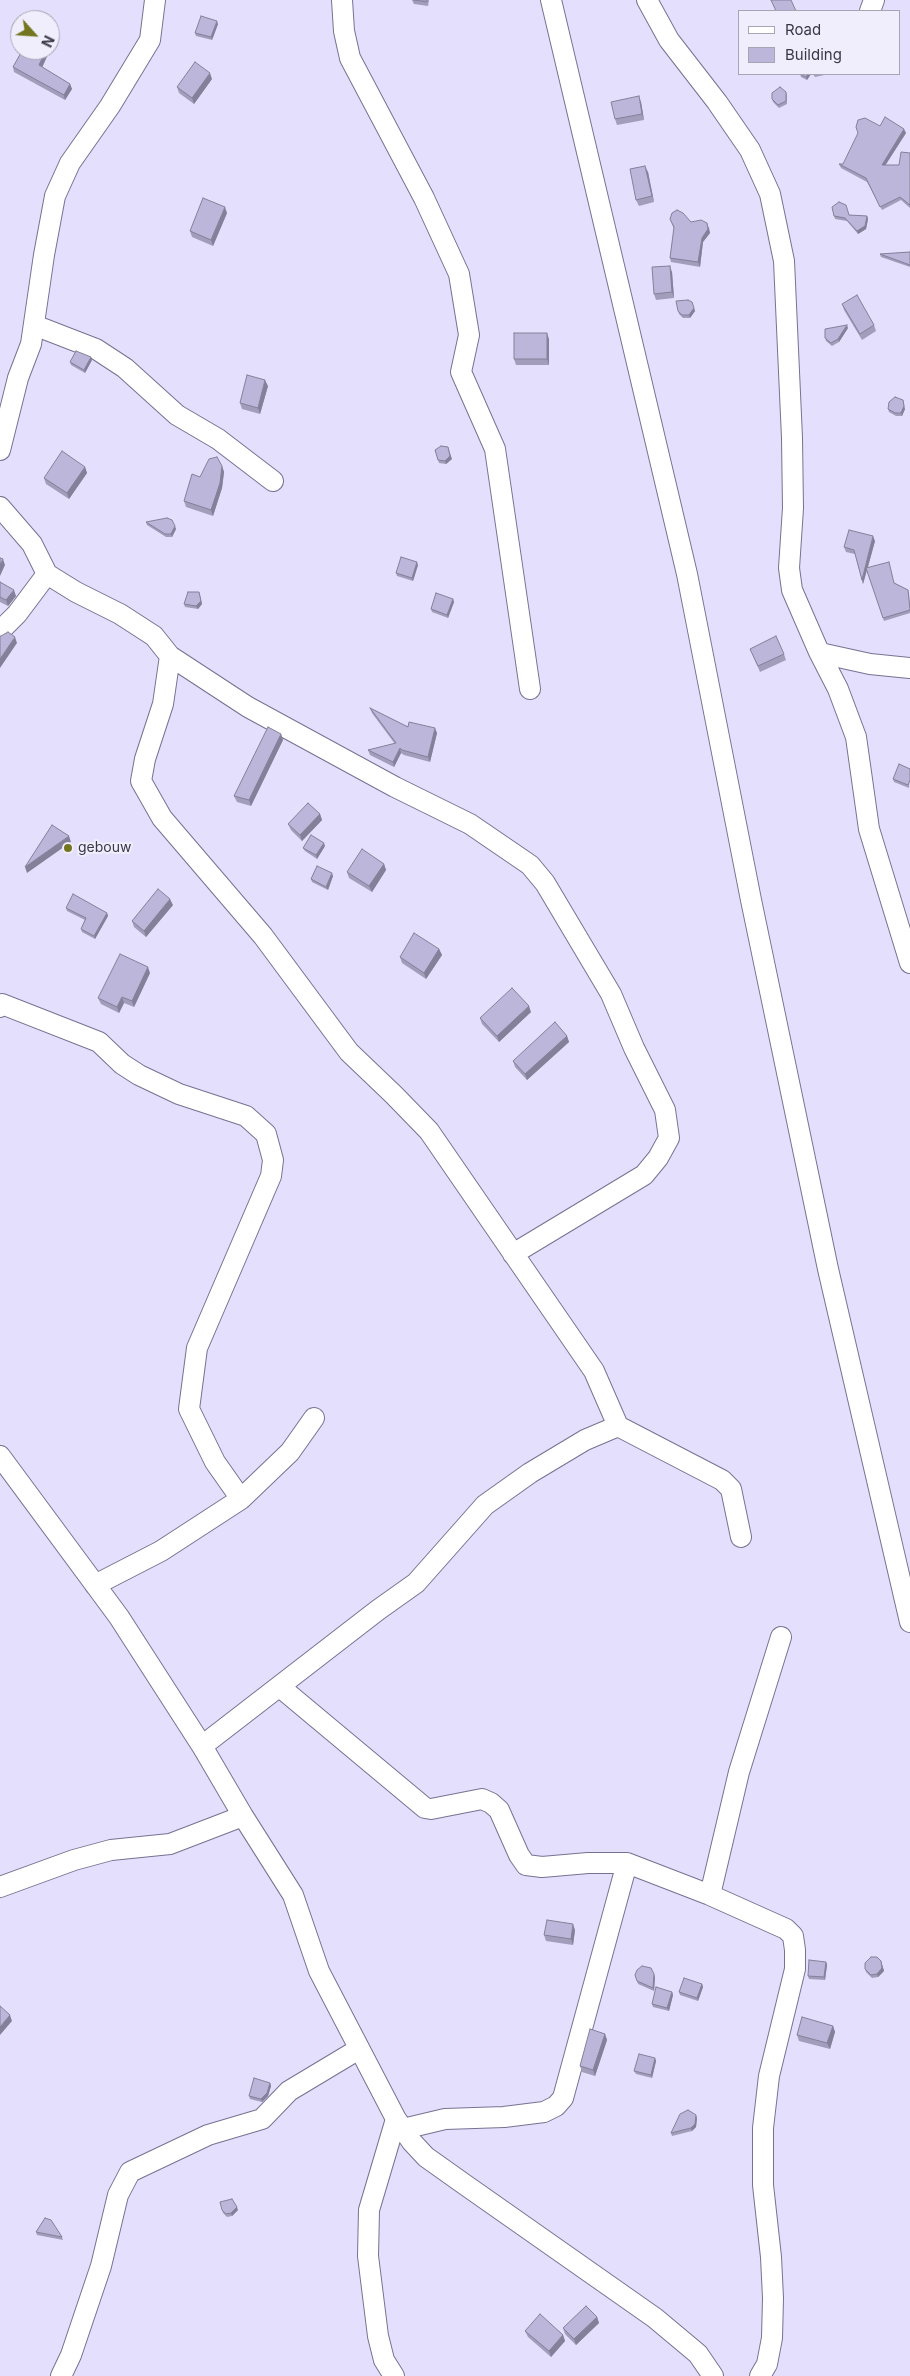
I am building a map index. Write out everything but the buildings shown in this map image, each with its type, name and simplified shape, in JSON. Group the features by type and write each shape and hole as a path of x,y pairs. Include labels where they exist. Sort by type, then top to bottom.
{"street":[{"path":"0,450 18,378 31,344 55,196 70,164 110,106 150,40 155,0"},
{"path":"342,0 344,31 350,58 424,198 459,274 469,335 461,372 494,449 530,689"},
{"path":"551,0 687,574 751,900 828,1269 910,1622"},
{"path":"647,0 669,40 717,102 750,150 770,194 784,261 792,448 793,508 790,568 792,590 838,689 856,737 870,830 910,963"},
{"path":"34,325 96,349 126,368 177,415 218,439 273,481"},
{"path":"0,507 32,544 47,574 76,592 120,614 154,636 170,656 248,707 395,787 470,824 530,865 545,883 611,994 634,1048 665,1110 669,1138 658,1158 644,1175 513,1254"},
{"path":"0,631 17,614 47,574"},
{"path":"820,653 870,664 910,668"},
{"path":"170,656 163,704 145,759 141,781 157,810 262,936 349,1052 429,1131 594,1371 618,1426 722,1480 731,1489 741,1537"},
{"path":"0,1007 2,1004 99,1042 122,1064 139,1075 179,1094 246,1116 266,1134 273,1160 271,1176 197,1348 189,1409 215,1462 241,1499"},
{"path":"95,1584 161,1551 241,1499 290,1452 314,1418"},
{"path":"202,1746 378,1610 416,1583 485,1504 530,1472 585,1440 618,1426"},
{"path":"0,1456 119,1617 202,1746 293,1895 319,1972 400,2124 426,2156 654,2318 698,2354 713,2376"},
{"path":"710,1895 739,1772 780,1637"},
{"path":"280,1687 425,1808 431,1809 482,1799 491,1803 499,1810 519,1855 526,1864 542,1867 610,1862 627,1863 710,1895 786,1929 793,1936 796,1950 795,1969 769,2076 763,2128 763,2185 771,2257 773,2298 772,2338 767,2364 760,2376"},
{"path":"0,1887 74,1860 111,1850 170,1844 243,1816"},
{"path":"400,2124 445,2119 504,2117 544,2112 556,2106 563,2098 627,1863"},
{"path":"61,2376 71,2356 101,2266 118,2195 130,2172 208,2135 262,2120 288,2091 359,2049"},
{"path":"394,2376 384,2360 378,2336 368,2256 368,2210 400,2124"}],"place":[{"name":"gebouw","path":"68,848"}]}
